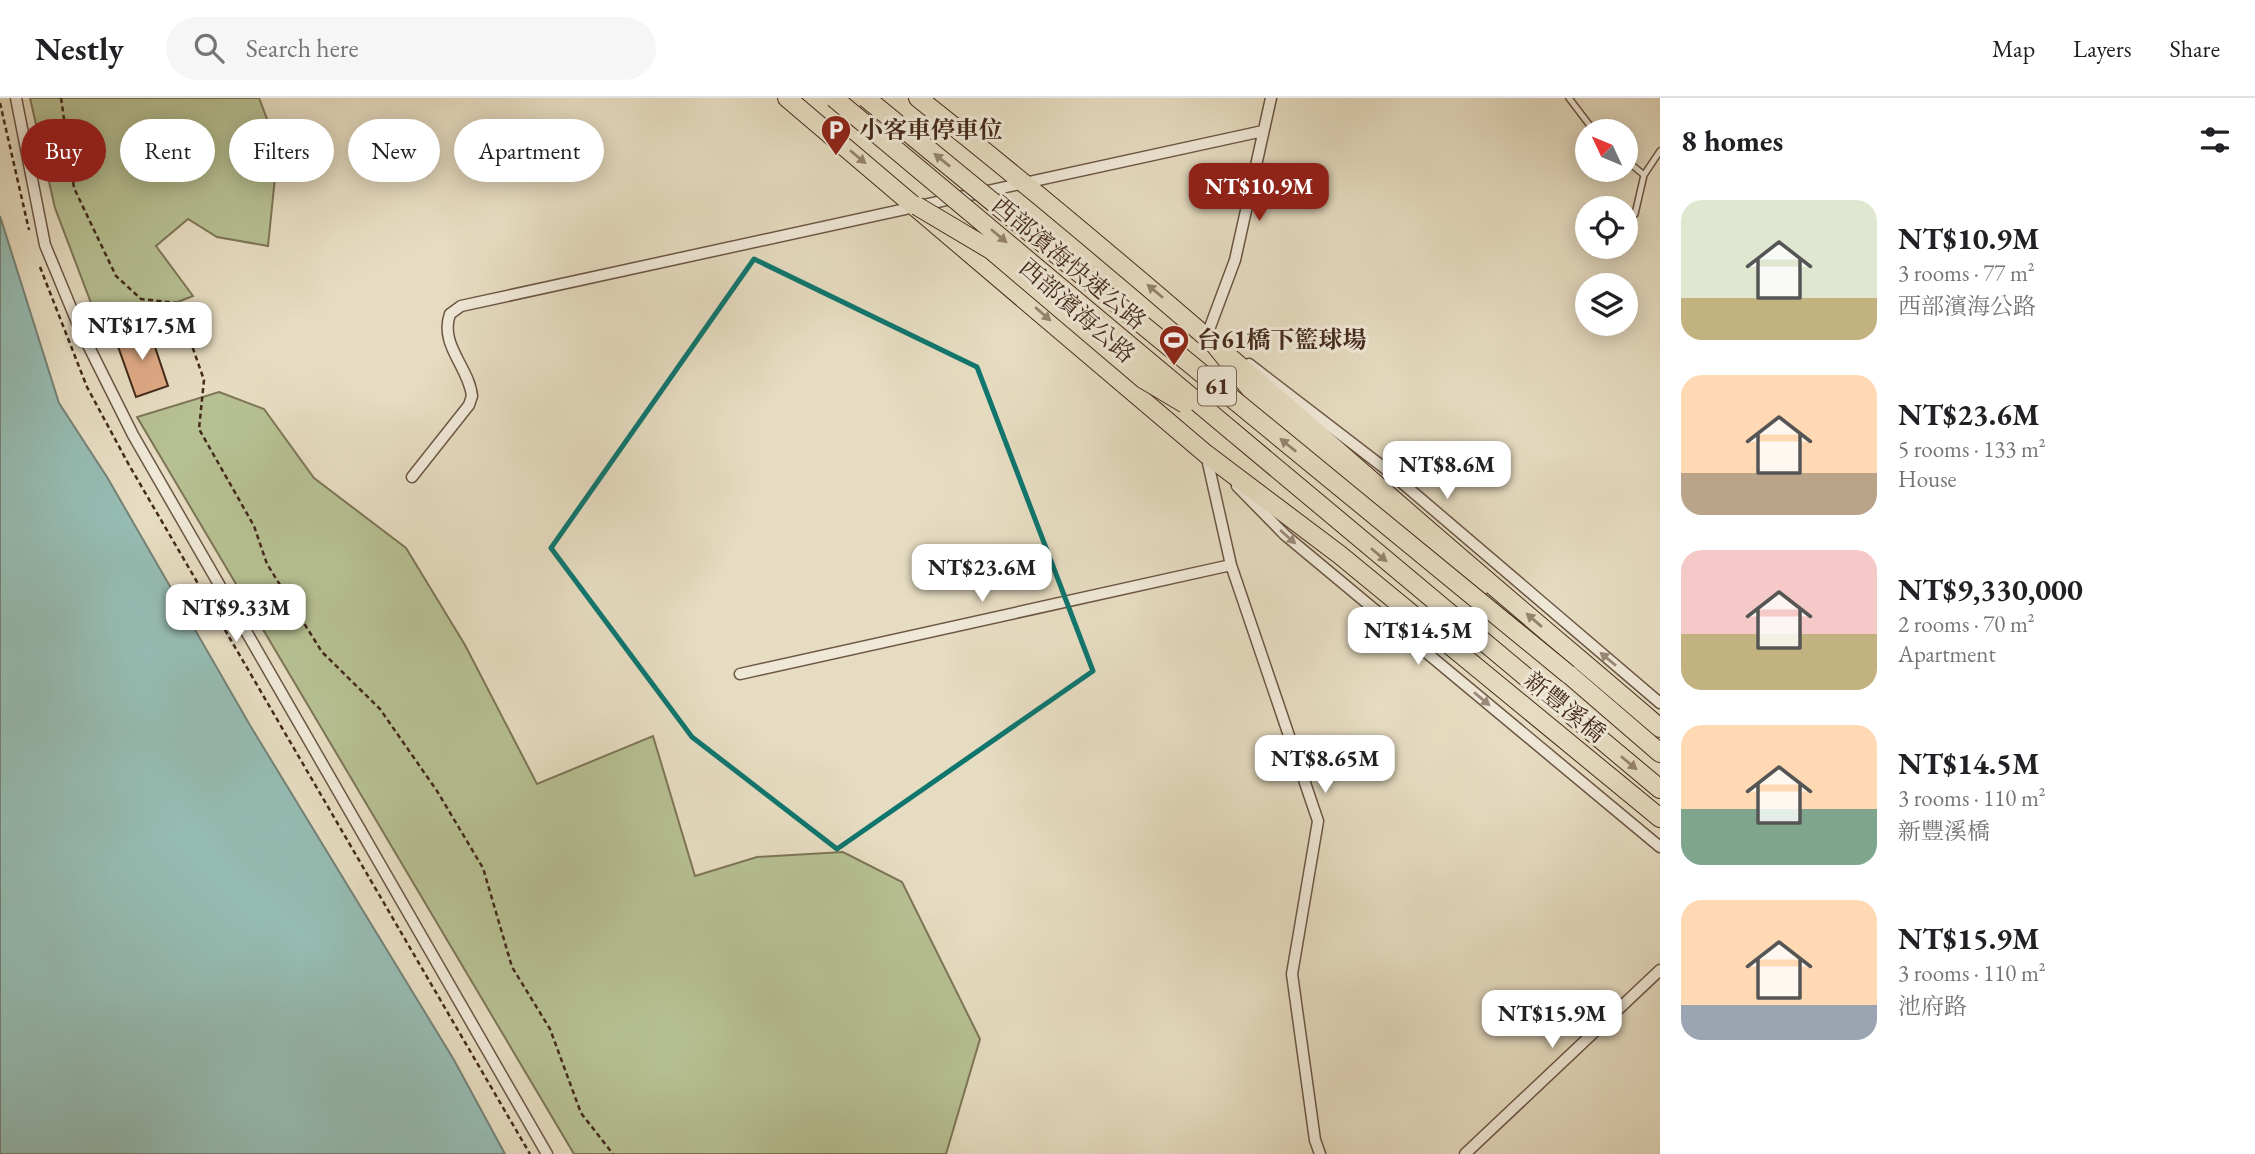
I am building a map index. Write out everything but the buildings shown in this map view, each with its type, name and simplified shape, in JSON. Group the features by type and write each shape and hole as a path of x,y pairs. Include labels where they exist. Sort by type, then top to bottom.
{"main road":[{"name":"西部濱海公路","path":"787,98 1206,454 1340,555"},
{"name":"西部濱海快速公路","path":"834,98 1660,789"},
{"name":"西部濱海快速公路","path":"866,98 1568,674 1660,753"},
{"name":"61","path":"918,98 1025,182 1207,335"},
{"path":"916,206 991,250 1143,379 1233,432"},
{"path":"1207,335 1260,401 1454,568 1568,674"},
{"name":"新豐溪橋","path":"1207,335 1388,495 1660,728"},
{"name":"新豐溪橋","path":"1340,555 1660,818"}],"street":[{"path":"16,98 45,244 91,350 139,446 547,1154"},
{"path":"1271,98 1235,260 1207,335 1295,397 1387,470 1660,703"},
{"path":"412,477 469,405 472,396 450,341 447,322 454,309 1263,131"},
{"path":"1206,454 1231,565 1318,821 1292,974 1315,1140 1320,1154"},
{"path":"1206,454 1284,535 1660,847"},
{"path":"740,674 1231,565"},
{"path":"1465,1154 1660,970"}],"lane":[{"path":"1569,98 1585,119"},
{"path":"1638,201 1644,175 1660,150"},
{"path":"1638,170 1644,175"}],"path":[{"path":"61,98 74,188 116,276 141,299 177,303 204,380 199,429 254,526 267,564 322,652 380,709 437,791 483,868 512,967 550,1029 581,1113 614,1154"}],"highlighted area":[{"path":"754,259 977,367 1093,671 837,849 692,737 551,548"}],"green space":[{"path":"30,98 259,98 267,119 229,119 229,182 275,182 268,246 217,237 188,219 156,246 193,296 102,332 55,208 49,182 106,182 106,119 35,119"},
{"path":"219,392 264,409 314,478 406,548 465,645 537,784 653,736 695,876 757,857 843,852 902,882 980,1039 946,1154 574,1154 137,417"}],"water":[{"path":"0,216 59,403 107,477 251,727 454,1060 505,1154 0,1154"}],"place":[{"name":"小客車停車位","path":"836,157"},
{"name":"台61橋下籃球場","path":"1174,367"}]}
